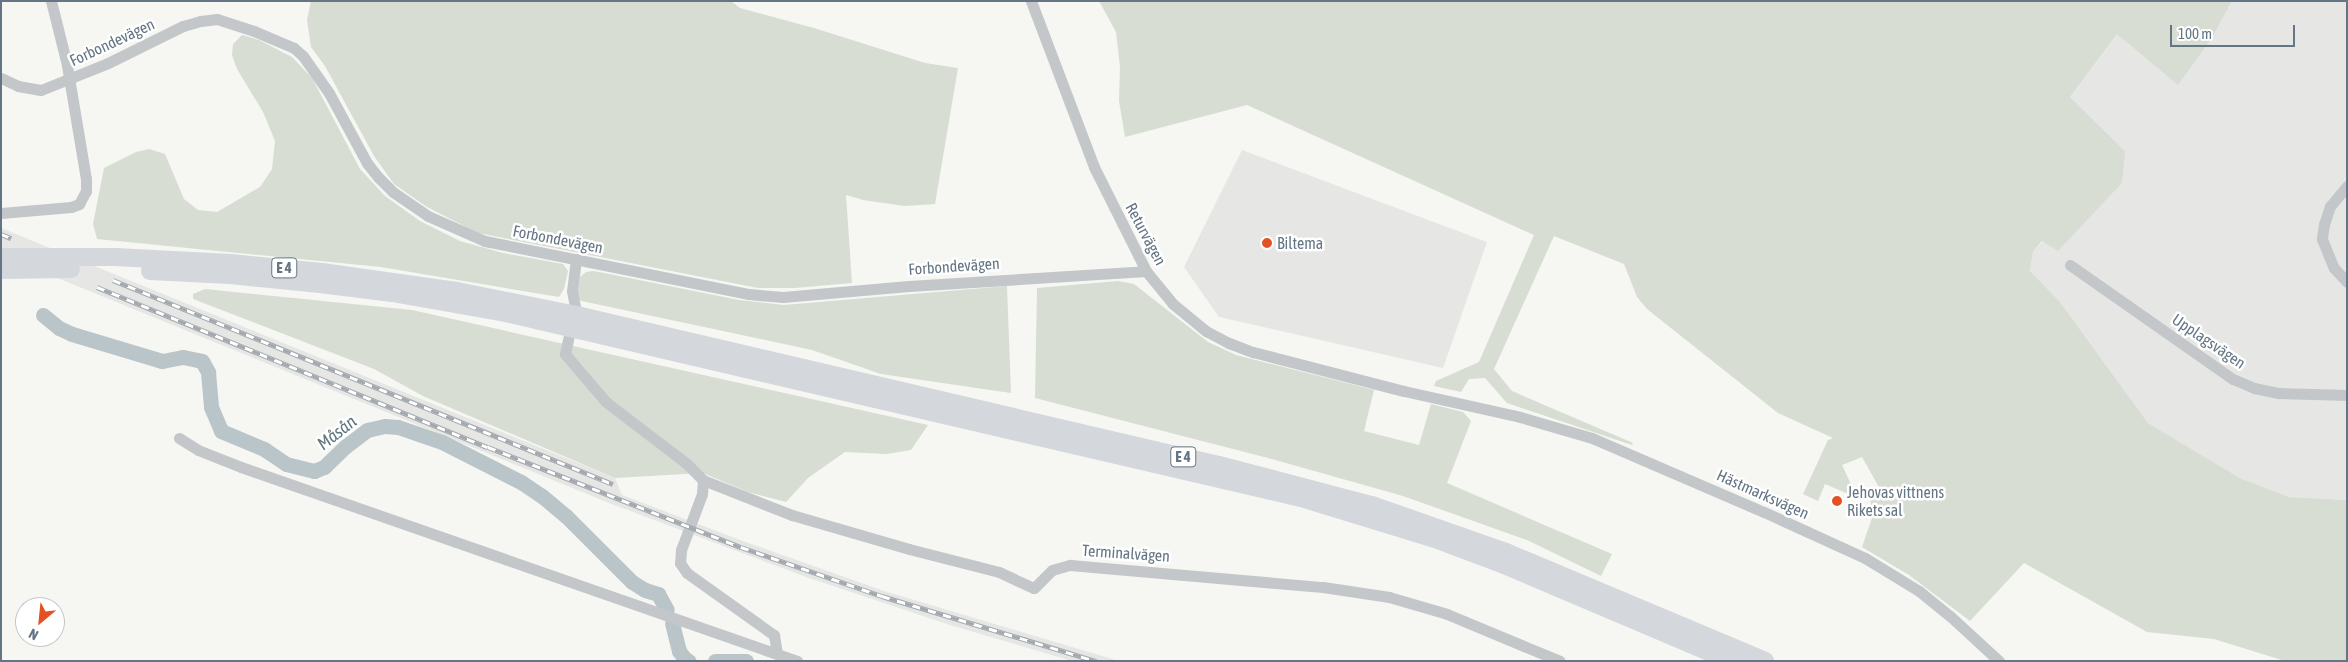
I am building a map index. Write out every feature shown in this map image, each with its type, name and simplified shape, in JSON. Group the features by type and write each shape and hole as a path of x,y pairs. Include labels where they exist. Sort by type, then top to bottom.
{"highway":[{"name":"E 4","path":"1,257 144,259 231,263 322,272 457,291 571,321 1301,498 1438,540 1504,565 1730,661"},
{"name":"E 4","path":"1,270 114,269 230,275 320,284 571,321 1219,465 1372,505 1506,552 1765,661"}],"street":[{"path":"1,213 71,207 79,204 84,198 86,179 60,32 51,1"},
{"name":"Returvägen","path":"1031,1 1094,167 1146,271 1185,316 1229,343 1253,352 1395,389 1488,409"},
{"name":"Forbondevägen","path":"1,78 18,86 41,90 108,63 183,26 201,21 217,20 233,23 286,44 303,56 329,93 367,163 383,182 411,206 448,227 486,241 748,294 783,297 909,286 1146,271"},
{"path":"2347,186 2330,206 2324,224 2322,239 2334,268 2347,282"},
{"path":"576,259 572,291 574,307 565,354 606,402 687,464 703,480 702,494 681,550 680,563 687,573 774,635 777,654"},
{"name":"Upplagsvägen","path":"2070,265 2234,379 2254,388 2278,393 2347,394"},
{"name":"Hästmarksvägen","path":"1488,409 1564,428 1592,438 1855,552 1919,591 1950,616 1998,661"},
{"path":"179,438 198,450 241,467 798,661"},
{"name":"Terminalvägen","path":"703,480 792,515 909,549 1000,572 1034,588 1052,570 1070,565 1323,587 1389,597 1448,614 1560,661"}],"shaded area":[{"path":"311,1 731,1 740,8 814,28 925,63 958,68 935,204 905,206 863,200 846,195 852,283 795,288 758,288 478,233 427,207 394,184 374,156 325,66 311,47 307,20"},
{"path":"1099,1 2232,1 2212,38 2178,85 2117,34 2070,97 2125,151 2122,183 2058,251 2042,241 2033,252 2030,271 2060,302 2148,423 2240,478 2289,497 2347,500 2347,661 2285,661 2214,639 2147,632 2024,563 1970,621 1909,575 1862,547 1873,515 1870,499 1880,489 1862,457 1842,465 1855,493 1853,496 1825,484 1818,501 1803,494 1828,440 1833,438 1778,413 1647,309 1637,297 1624,264 1554,236 1494,369 1512,391 1633,443 1632,445 1507,403 1485,378 1469,379 1461,392 1434,386 1436,381 1479,362 1534,235 1247,105 1125,137 1119,101 1120,67 1116,32"},
{"path":"2232,1 2347,1 2347,500 2289,497 2240,478 2148,423 2060,302 2030,271 2033,252 2125,151 2070,97 2117,34 2212,38"},
{"path":"242,35 259,40 292,57 312,78 360,169 385,196 420,221 460,241 503,253 563,264 568,271 564,289 559,297 381,267 97,239 93,224 104,168 136,152 149,149 165,154 184,199 198,210 217,212 260,187 272,169 275,141 263,112 237,69 232,55 233,44"},
{"path":"1242,150 1487,242 1443,368 1219,317 1184,267"},
{"path":"1,228 615,478 622,495 743,541 884,591 1119,661 1072,661 950,625 809,578 609,503 1,255"},
{"path":"594,271 739,300 784,305 1007,286 1011,393 881,374 812,350 577,300 580,277 586,272"},
{"path":"1118,281 1134,284 1208,342 1236,355 1374,390 1364,431 1419,445 1431,404 1463,412 1471,421 1447,483 1612,554 1601,576 1527,540 1403,496 1268,458 1035,398 1037,288"},
{"path":"205,289 412,310 928,425 911,450 887,454 845,452 808,478 786,502 748,492 703,473 615,478 423,396 374,369 193,299 193,294"}],"waterway":[{"name":"Måsån","path":"43,315 59,328 72,334 162,361 183,357 202,361 208,372 211,407 221,431 264,449 286,464 314,471 324,467 346,446 367,430 385,426 398,427 442,442 521,482 542,496 566,516 632,582 645,590 658,594 667,610"},
{"name":"Måsån","path":"672,623 679,651 689,661"},
{"name":"Måsån","path":"715,661 746,661"}],"railway":[{"path":"1,234 11,238"},
{"path":"113,280 613,484"},
{"path":"97,287 488,447 741,547 882,596 1096,661"}],"place":[{"name":"Biltema","path":"1267,243"},
{"name":"Jehovas vittnens Rikets sal","path":"1837,501"}]}
